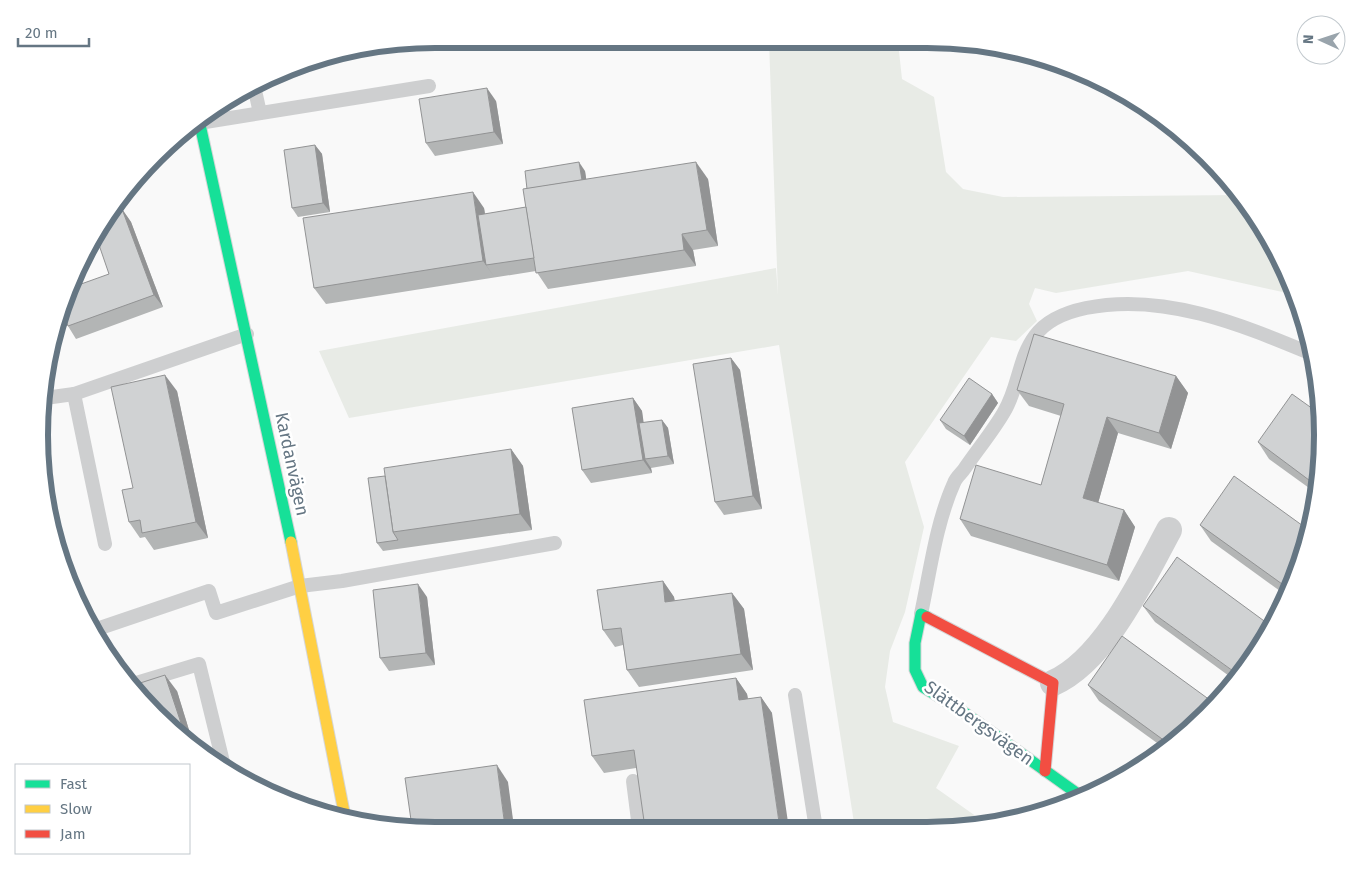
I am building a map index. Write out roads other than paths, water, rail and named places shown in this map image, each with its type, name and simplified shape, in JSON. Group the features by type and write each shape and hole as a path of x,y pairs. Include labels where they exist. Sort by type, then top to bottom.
{"street":[{"name":"Kardanvägen","path":"200,126 247,334 300,586 344,810"},
{"path":"921,614 1053,683 1069,676 1096,649 1129,603 1169,530"},
{"name":"Slättbergsvägen","path":"921,614 914,644 915,670 923,687 959,709 1075,792"},
{"name":"Slättbergsvägen","path":"1045,771 1053,683"}],"lane":[{"path":"208,121 429,86"},
{"path":"255,91 260,113"},
{"name":"Slättbergsvägen","path":"921,614 935,544 954,482 1004,413 1016,388 1025,354 1035,336 1046,324 1058,316 1096,306 1128,303 1150,305 1190,311 1243,326 1278,338 1304,350"},
{"path":"49,397 74,394 247,334"},
{"path":"74,394 104,544"},
{"path":"99,628 209,591 216,613 300,586 342,581 555,543"},
{"path":"138,683 200,664 222,758"},
{"path":"795,695 815,822"},
{"path":"633,780 638,822"}]}
